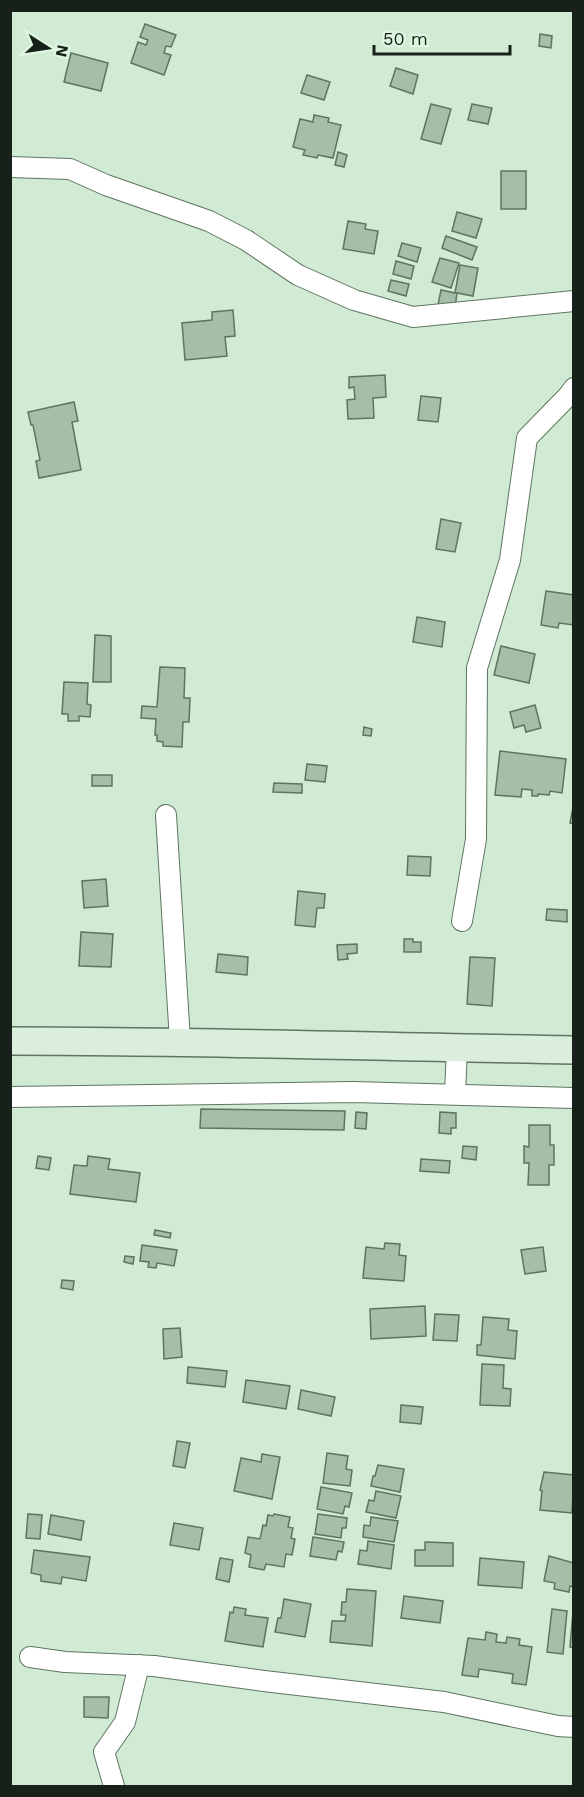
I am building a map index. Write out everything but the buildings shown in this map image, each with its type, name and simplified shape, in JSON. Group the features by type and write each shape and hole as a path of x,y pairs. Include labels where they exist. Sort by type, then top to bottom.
{"main road":[{"path":"10,1041 180,1041 573,1050"}],"street":[{"path":"10,167 70,169 106,185 209,221 246,240 298,275 354,300 413,317 573,301"},
{"path":"462,921 476,839 477,668 510,560 526,438 568,396 573,388"},
{"path":"166,815 180,1041"},
{"path":"455,1095 457,1048"},
{"path":"10,1097 354,1092 573,1098"},
{"path":"30,1657 64,1662 139,1665 444,1702 558,1726 573,1727"},
{"path":"114,1786 104,1752 125,1722 139,1665"}]}
